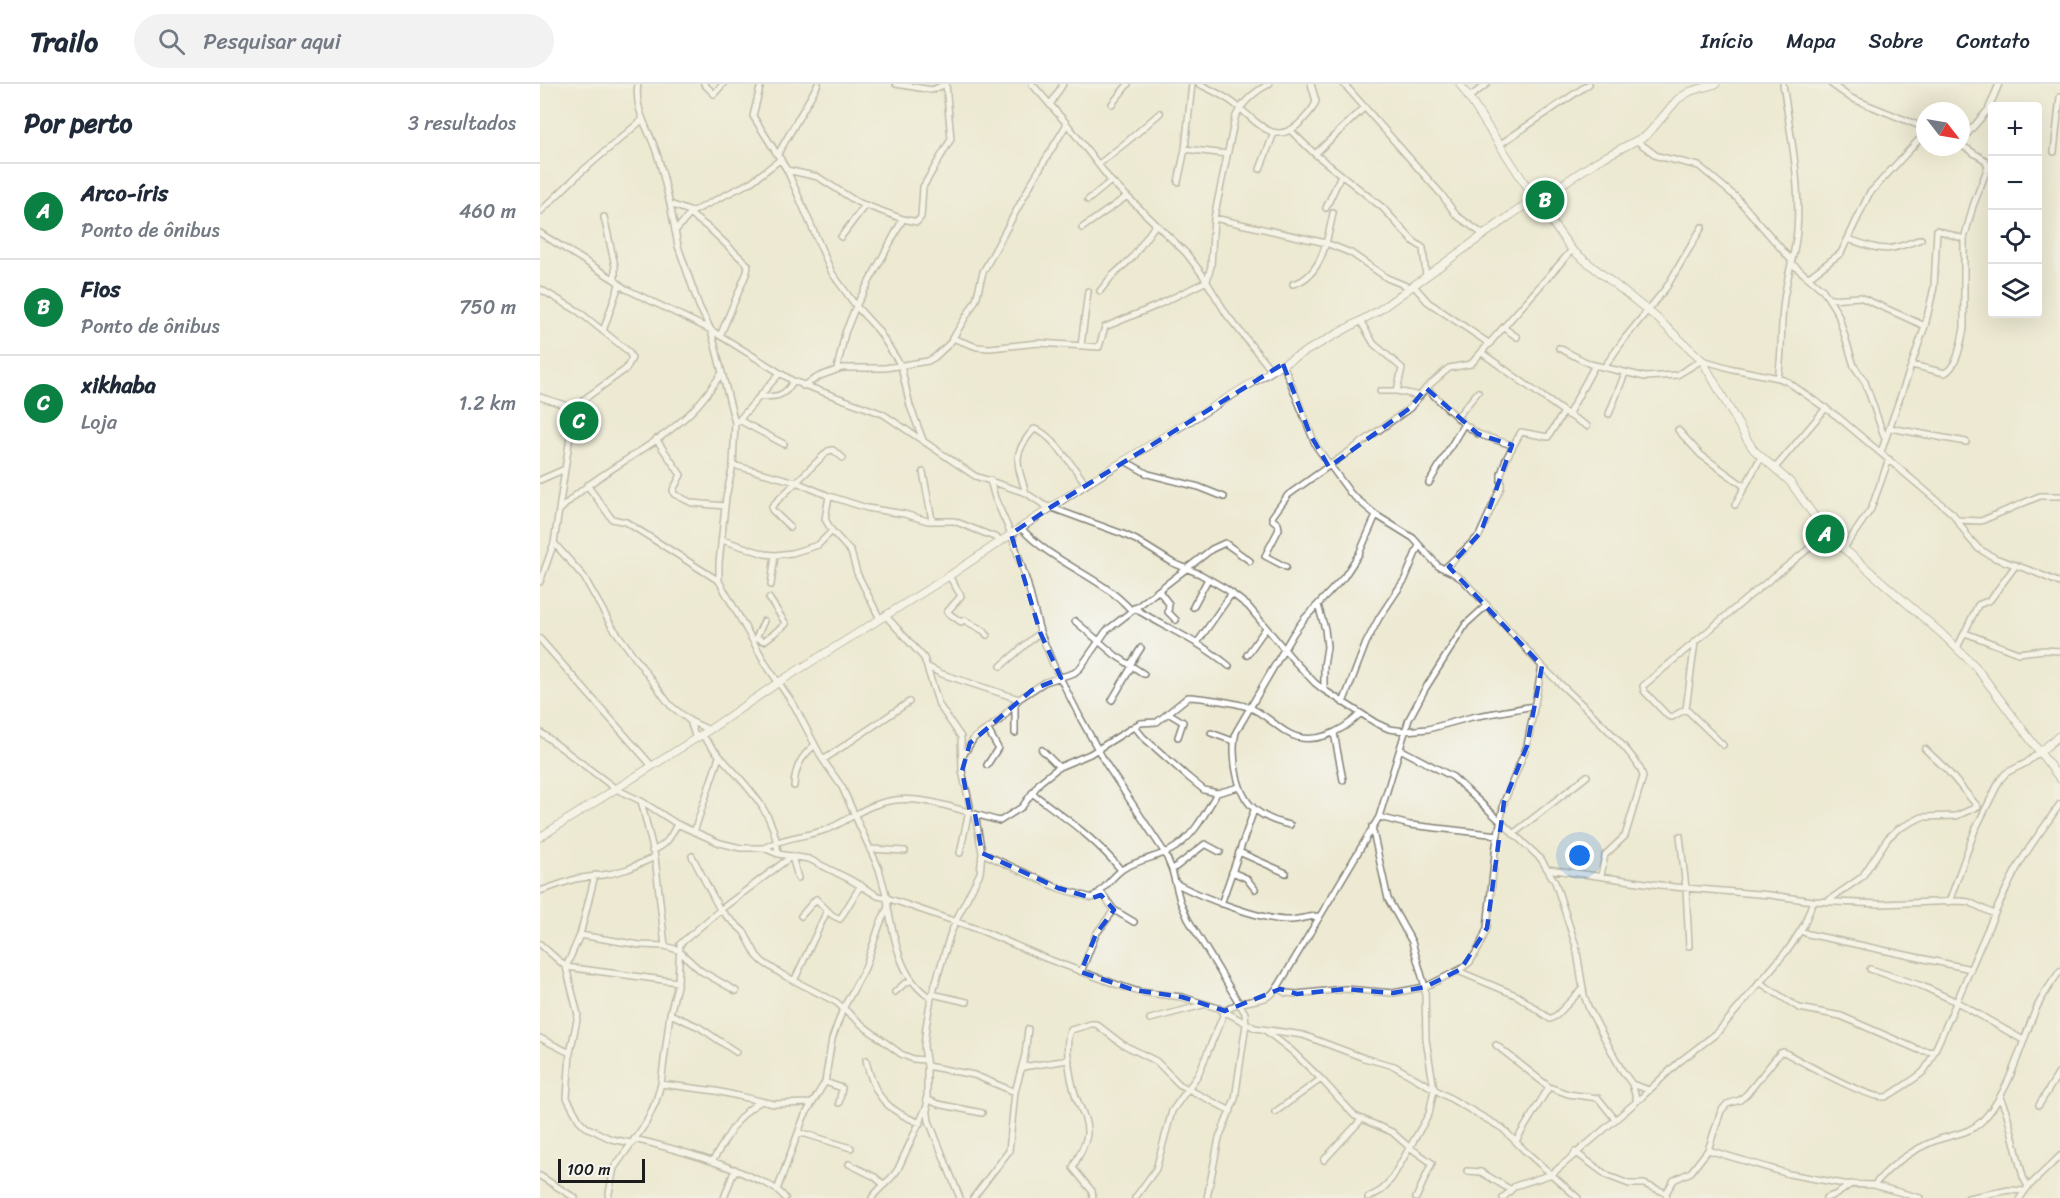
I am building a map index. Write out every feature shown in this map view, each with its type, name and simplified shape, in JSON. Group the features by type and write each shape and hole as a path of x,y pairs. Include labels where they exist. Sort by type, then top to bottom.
{"street":[{"path":"638,84 642,120 655,149 683,262 711,330 737,422 733,465 725,506 719,581"},
{"path":"704,84 714,94 723,84"},
{"path":"761,84 753,116 787,170 826,261 856,306 878,330 901,366 910,406 923,440"},
{"path":"675,231 691,213 751,182 779,157 818,84"},
{"path":"787,170 818,177 865,205 917,222 923,187 951,139 945,84 932,90 896,84"},
{"path":"1032,84 1067,124 1111,181 1186,253 1207,281 1227,315 1272,371"},
{"path":"1050,105 1063,84"},
{"path":"1112,104 1128,84"},
{"path":"1178,182 1185,149 1192,84"},
{"path":"1198,84 1231,101 1263,128 1274,133 1291,131 1315,105 1316,97 1311,84"},
{"path":"952,338 977,347 990,348 1040,343 1099,347 1105,327 1156,306 1207,281 1211,266 1214,218 1239,108 1257,91 1269,84"},
{"path":"1345,84 1442,195 1456,215 1484,235"},
{"path":"1460,84 1535,199 1572,250 1648,310 1702,360 1746,438 1761,456 1790,482 1827,534 1957,648 1984,677 2060,779"},
{"path":"1468,98 1487,84"},
{"path":"1499,145 1589,84"},
{"path":"540,837 710,730 779,682 948,576 1086,484 1283,364 1386,306 1535,199 1545,195 1597,161 1647,135 1688,88 1716,84"},
{"path":"1778,378 1782,359 1783,301 1797,231 1798,207 1795,160 1783,84"},
{"path":"1832,84 1851,98 1916,127"},
{"path":"1970,132 1988,110 1999,84"},
{"path":"2054,152 2060,97"},
{"path":"1315,154 1365,107"},
{"path":"1099,164 1160,113"},
{"path":"540,212 579,174 642,120"},
{"path":"803,386 837,369 885,368 928,361 950,343 976,300 983,272 1032,180 1067,124"},
{"path":"1291,131 1315,154 1383,208 1410,238 1423,248 1426,276"},
{"path":"1260,169 1274,133"},
{"path":"1637,141 1657,156 1699,166 1737,198 1791,262 1823,290 1838,315 1854,366 1865,382 1886,441"},
{"path":"1809,277 1841,252 1869,194 1916,141"},
{"path":"1185,149 1227,154"},
{"path":"1912,365 1945,374 1953,365 1964,328 1964,239 1973,206 1988,167 1985,160 1970,149"},
{"path":"1326,208 1341,175"},
{"path":"1088,200 1111,181"},
{"path":"1082,228 1126,196"},
{"path":"670,204 691,213 748,265 720,336"},
{"path":"841,237 865,205"},
{"path":"1293,284 1307,277 1315,268 1326,243 1333,213"},
{"path":"603,331 617,282 604,217"},
{"path":"1214,218 1326,243 1351,253 1387,278 1411,286 1438,310 1490,344"},
{"path":"837,369 845,333 856,306 903,219"},
{"path":"1100,291 1137,251 1156,224"},
{"path":"1605,366 1666,288 1702,227"},
{"path":"1881,452 1924,326 1934,286 1937,230 1964,239"},
{"path":"540,233 617,282 711,330 778,374 803,386 883,414 969,473 1026,493 1041,503 1136,540 1232,593 1248,606 1280,642 1284,650 1324,690 1360,714 1389,729 1428,729 1472,717 1534,706"},
{"path":"1848,238 1883,250 1895,249 1921,239"},
{"path":"1286,567 1265,557 1279,529 1272,516 1288,495 1410,408 1426,388 1449,368 1471,364 1572,250"},
{"path":"540,289 578,311 632,356 632,362 626,369 583,400 572,420 554,543 540,582"},
{"path":"1081,346 1088,291"},
{"path":"1829,299 1860,297 1924,326"},
{"path":"1361,322 1374,344 1402,368 1397,391"},
{"path":"1504,328 1517,337"},
{"path":"1558,348 1595,365 1645,377 1677,375 1702,360 1788,382 1826,408 1953,514 1979,549 1995,558 2060,583"},
{"path":"1482,353 1587,426"},
{"path":"1283,364 1316,446 1351,494 1376,515 1413,538 1438,566 1458,576 1542,666 1628,751 1644,774 1625,836 1605,855 1601,876"},
{"path":"1444,569 1479,536 1500,487 1501,474 1512,445 1523,431 1548,437 1566,413 1595,365"},
{"path":"560,510 587,485 656,439 690,413 722,372"},
{"path":"1609,414 1625,373"},
{"path":"737,422 778,374"},
{"path":"759,397 778,397 784,394 793,381"},
{"path":"1426,388 1456,417 1478,434 1512,445"},
{"path":"1380,391 1397,391 1420,396"},
{"path":"1456,417 1478,392"},
{"path":"540,397 577,409"},
{"path":"1775,468 1826,408"},
{"path":"737,422 784,444"},
{"path":"1429,483 1464,424"},
{"path":"1890,428 1966,442"},
{"path":"1026,493 1017,461 1028,435 1034,429 1040,430 1056,446 1086,484"},
{"path":"1678,430 1701,455 1744,486"},
{"path":"656,439 681,475 673,490 674,494 692,503 725,506"},
{"path":"790,526 771,508 828,451 833,450 843,458"},
{"path":"1735,505 1761,456"},
{"path":"1844,548 1871,509 1889,459"},
{"path":"1125,461 1148,474 1199,487 1224,497"},
{"path":"733,465 796,482 829,496 881,512 904,514 922,520 954,521 1002,540"},
{"path":"540,480 565,469"},
{"path":"923,472 932,520"},
{"path":"990,480 995,498 1011,534 1040,632 1053,664 1098,749 1165,853 1188,919 1245,1013 1246,1024 1235,1099 1219,1138 1207,1198"},
{"path":"587,485 612,519 626,522 719,581 794,705 815,746 842,787 856,814 871,849 887,898 896,950 912,980 922,992 967,1002"},
{"path":"561,496 571,498"},
{"path":"829,496 825,519 832,531 851,552 857,573 883,617 921,653 928,667 939,705 961,737 962,771 982,853 980,873 956,921 932,996 926,1027 926,1099 929,1121 960,1198"},
{"path":"1957,520 1981,521 2040,496 2060,496"},
{"path":"1290,825 1254,810 1244,797 1239,787 1233,741 1249,707 1268,680 1298,627 1344,577 1359,554 1376,515"},
{"path":"1021,528 1047,552 1108,588 1132,609 1197,642 1228,666"},
{"path":"722,540 775,555 792,553 818,545 832,531"},
{"path":"1686,710 1672,717 1668,716 1644,691 1643,687 1827,534"},
{"path":"554,543 584,578 611,625 670,705 690,721 710,730"},
{"path":"962,757 974,738 988,730 1017,701 1045,682 1068,677 1080,668 1106,631 1212,549 1225,543 1250,561"},
{"path":"1343,703 1365,643 1405,579 1419,545"},
{"path":"771,585 775,555"},
{"path":"1957,648 1978,605 1990,600 2016,565"},
{"path":"948,576 962,596 947,612 961,621 964,620 980,628 987,635"},
{"path":"1193,606 1208,579"},
{"path":"1159,591 1169,604 1168,612 1176,620"},
{"path":"1197,642 1232,593"},
{"path":"754,639 764,641 786,624 769,598"},
{"path":"1318,605 1326,636 1324,690"},
{"path":"1135,1198 1156,1169 1172,1111 1198,1075 1225,1011 1240,1004 1265,998 1277,988 1378,817 1405,730 1425,689 1466,624 1487,605"},
{"path":"754,639 764,621"},
{"path":"1075,621 1114,655 1144,674"},
{"path":"1247,655 1266,628"},
{"path":"1001,666 1040,632"},
{"path":"1965,633 2018,652 2060,651"},
{"path":"540,639 652,766"},
{"path":"1686,710 1695,642"},
{"path":"1112,700 1141,648"},
{"path":"1277,988 1286,993 1305,995 1345,989 1393,993 1425,987 1458,971 1470,962 1487,928 1500,821 1508,787 1527,746 1542,666"},
{"path":"928,667 1017,701"},
{"path":"764,848 778,840 825,830 874,805 897,801 929,802 1000,820 1017,811 1040,782 1059,766 1098,749 1140,723 1157,722 1188,697 1249,707 1296,736 1323,736 1334,733 1360,714"},
{"path":"1015,733 1017,701"},
{"path":"823,760 909,702"},
{"path":"1686,710 1723,745"},
{"path":"1168,713 1183,722 1178,737"},
{"path":"690,721 699,737 758,798 778,840 778,854"},
{"path":"1134,726 1143,737 1204,790 1217,793 1239,787"},
{"path":"987,765 998,748 988,730"},
{"path":"540,732 616,789 708,839 741,848 764,848 778,854 809,859 878,896 956,921 1081,972 1139,992 1182,997 1225,1011 1246,1024 1318,1040 1364,1058 1394,1066 1493,1122 1578,1198"},
{"path":"1211,733 1233,741"},
{"path":"1334,733 1343,780"},
{"path":"1949,902 1984,810 2003,776 2026,764 2060,735"},
{"path":"794,786 796,768 807,751 815,746"},
{"path":"1400,749 1453,777 1541,859 1548,869 1555,882 1576,946 1583,988 1598,1028 1632,1084 1637,1101"},
{"path":"1925,749 1977,807 1984,810"},
{"path":"1042,750 1059,766"},
{"path":"694,832 718,757"},
{"path":"1513,834 1587,776"},
{"path":"1032,793 1082,830 1108,854 1121,870"},
{"path":"982,853 1058,888 1092,898 1101,892 1121,870 1134,863 1165,853 1181,843 1196,828 1217,793"},
{"path":"640,801 653,854 665,946"},
{"path":"1575,1152 1608,1176 1629,1184 1644,1184 1667,1196 1674,1180 1691,1172 1708,1150 1722,1111 1727,1104 1740,1100 1747,1094 1780,1053 1784,1052 1842,1082 1881,1097 1891,1096 1906,1082 1923,1072 1957,1002 1994,914 2019,865 2060,804"},
{"path":"1828,901 1862,877 1888,838 1898,829 1922,817 1956,816 1977,807"},
{"path":"1221,904 1254,810"},
{"path":"960,853 972,813"},
{"path":"1378,817 1391,822 1498,835"},
{"path":"540,891 575,879 628,869 663,847 677,824"},
{"path":"1368,1198 1388,1184 1429,1114 1434,1089 1426,1041 1425,987 1412,942 1388,899 1372,827"},
{"path":"1680,836 1689,946"},
{"path":"1172,870 1205,844 1220,852"},
{"path":"871,849 905,851"},
{"path":"1239,852 1286,873"},
{"path":"692,856 720,910 744,932 757,956 763,962 794,981 831,999 901,1054 974,1075 1015,1092"},
{"path":"792,856 798,878"},
{"path":"608,1198 615,1168 651,1114 661,1083 670,1014 678,982 678,950 683,939 695,933 720,910 792,856"},
{"path":"1548,869 1686,888 1813,901 1881,904 1969,902 1994,914"},
{"path":"1232,872 1246,878 1255,889"},
{"path":"595,875 580,935 566,967 578,1015 570,1053 567,1098 579,1120 586,1127 611,1139 633,1141 712,1160 777,1190 785,1198"},
{"path":"1177,884 1221,904 1277,919 1292,920 1320,916"},
{"path":"801,916 816,899 827,911 840,919 861,885"},
{"path":"1101,892 1114,910 1134,922"},
{"path":"1503,1198 1511,1190 1529,1181 1552,1174 1679,1062 1717,1033 1777,963 1801,931 1813,901"},
{"path":"777,1190 804,1117 825,1082 832,1039 843,1009 865,968 888,907"},
{"path":"1081,972 1096,934 1114,910"},
{"path":"794,981 827,911"},
{"path":"1801,931 1971,969"},
{"path":"580,935 640,945 665,946 678,950 702,971 736,991"},
{"path":"540,944 566,967 678,982"},
{"path":"1870,969 1922,986 1957,1002 2023,1040"},
{"path":"1458,971 1518,996 1550,1019 1557,1015 1583,988"},
{"path":"1874,1185 1890,1168 1921,1147 1975,1128 1990,1112 2000,1097 2043,995 2060,971"},
{"path":"895,992 912,980"},
{"path":"1759,982 1799,1008 1841,1016 1919,1050 1934,1052"},
{"path":"1150,1019 1205,1004"},
{"path":"670,1014 699,1027 736,1052"},
{"path":"1094,1198 1092,1191 1073,1168 1087,1134 1083,1112 1075,1094 1069,1060 1067,1042 1069,1032 1094,1023 1122,1044 1156,1061 1172,1078 1188,1090 1231,1111"},
{"path":"973,1198 1009,1151 1015,1092 1022,1067 1028,1029"},
{"path":"1264,1029 1292,1051 1361,1120 1383,1127 1432,1164 1416,1198"},
{"path":"540,1038 570,1053"},
{"path":"1496,1045 1549,1087 1568,1094 1598,1098 1615,1119"},
{"path":"866,1060 875,1086 891,1109 921,1121 929,1121"},
{"path":"1022,1067 1069,1060"},
{"path":"2039,1105 2060,1071"},
{"path":"1275,1112 1321,1079"},
{"path":"825,1082 842,1088 839,1103"},
{"path":"661,1083 716,1090 774,1104 812,1103"},
{"path":"1632,1084 1649,1090"},
{"path":"1516,1142 1549,1087"},
{"path":"2000,1097 2007,1114 2026,1189"},
{"path":"926,1099 938,1104 982,1113"},
{"path":"712,1160 742,1116 751,1106 760,1102"},
{"path":"872,1198 898,1170 927,1106"},
{"path":"1324,1160 1361,1120"},
{"path":"799,1132 851,1148"},
{"path":"1708,1150 1789,1174 1851,1184 1874,1185 1908,1197 1920,1198"},
{"path":"2020,1198 2026,1189 2060,1156"},
{"path":"849,1164 884,1185"},
{"path":"724,1198 735,1169"},
{"path":"1467,1171 1481,1172 1511,1190"},
{"path":"540,1176 572,1197"},
{"path":"1826,1198 1837,1194 1851,1184"},
{"path":"1968,1198 2026,1189"}],"highlighted area":[{"path":"1283,364 1310,434 1329,467 1410,408 1426,388 1478,434 1512,445 1481,532 1449,567 1542,666 1527,746 1504,802 1487,928 1461,969 1425,987 1393,993 1345,989 1297,994 1280,989 1225,1011 1182,997 1134,990 1081,972 1096,934 1114,910 1101,895 1092,898 1058,888 982,853 975,814 970,812 962,771 970,743 1032,690 1061,678 1040,632 1011,534"}],"place":[{"name":"Fios","path":"1545,200"},
{"name":"xikhaba","path":"579,421"},
{"name":"Arco-íris","path":"1825,534"}]}
